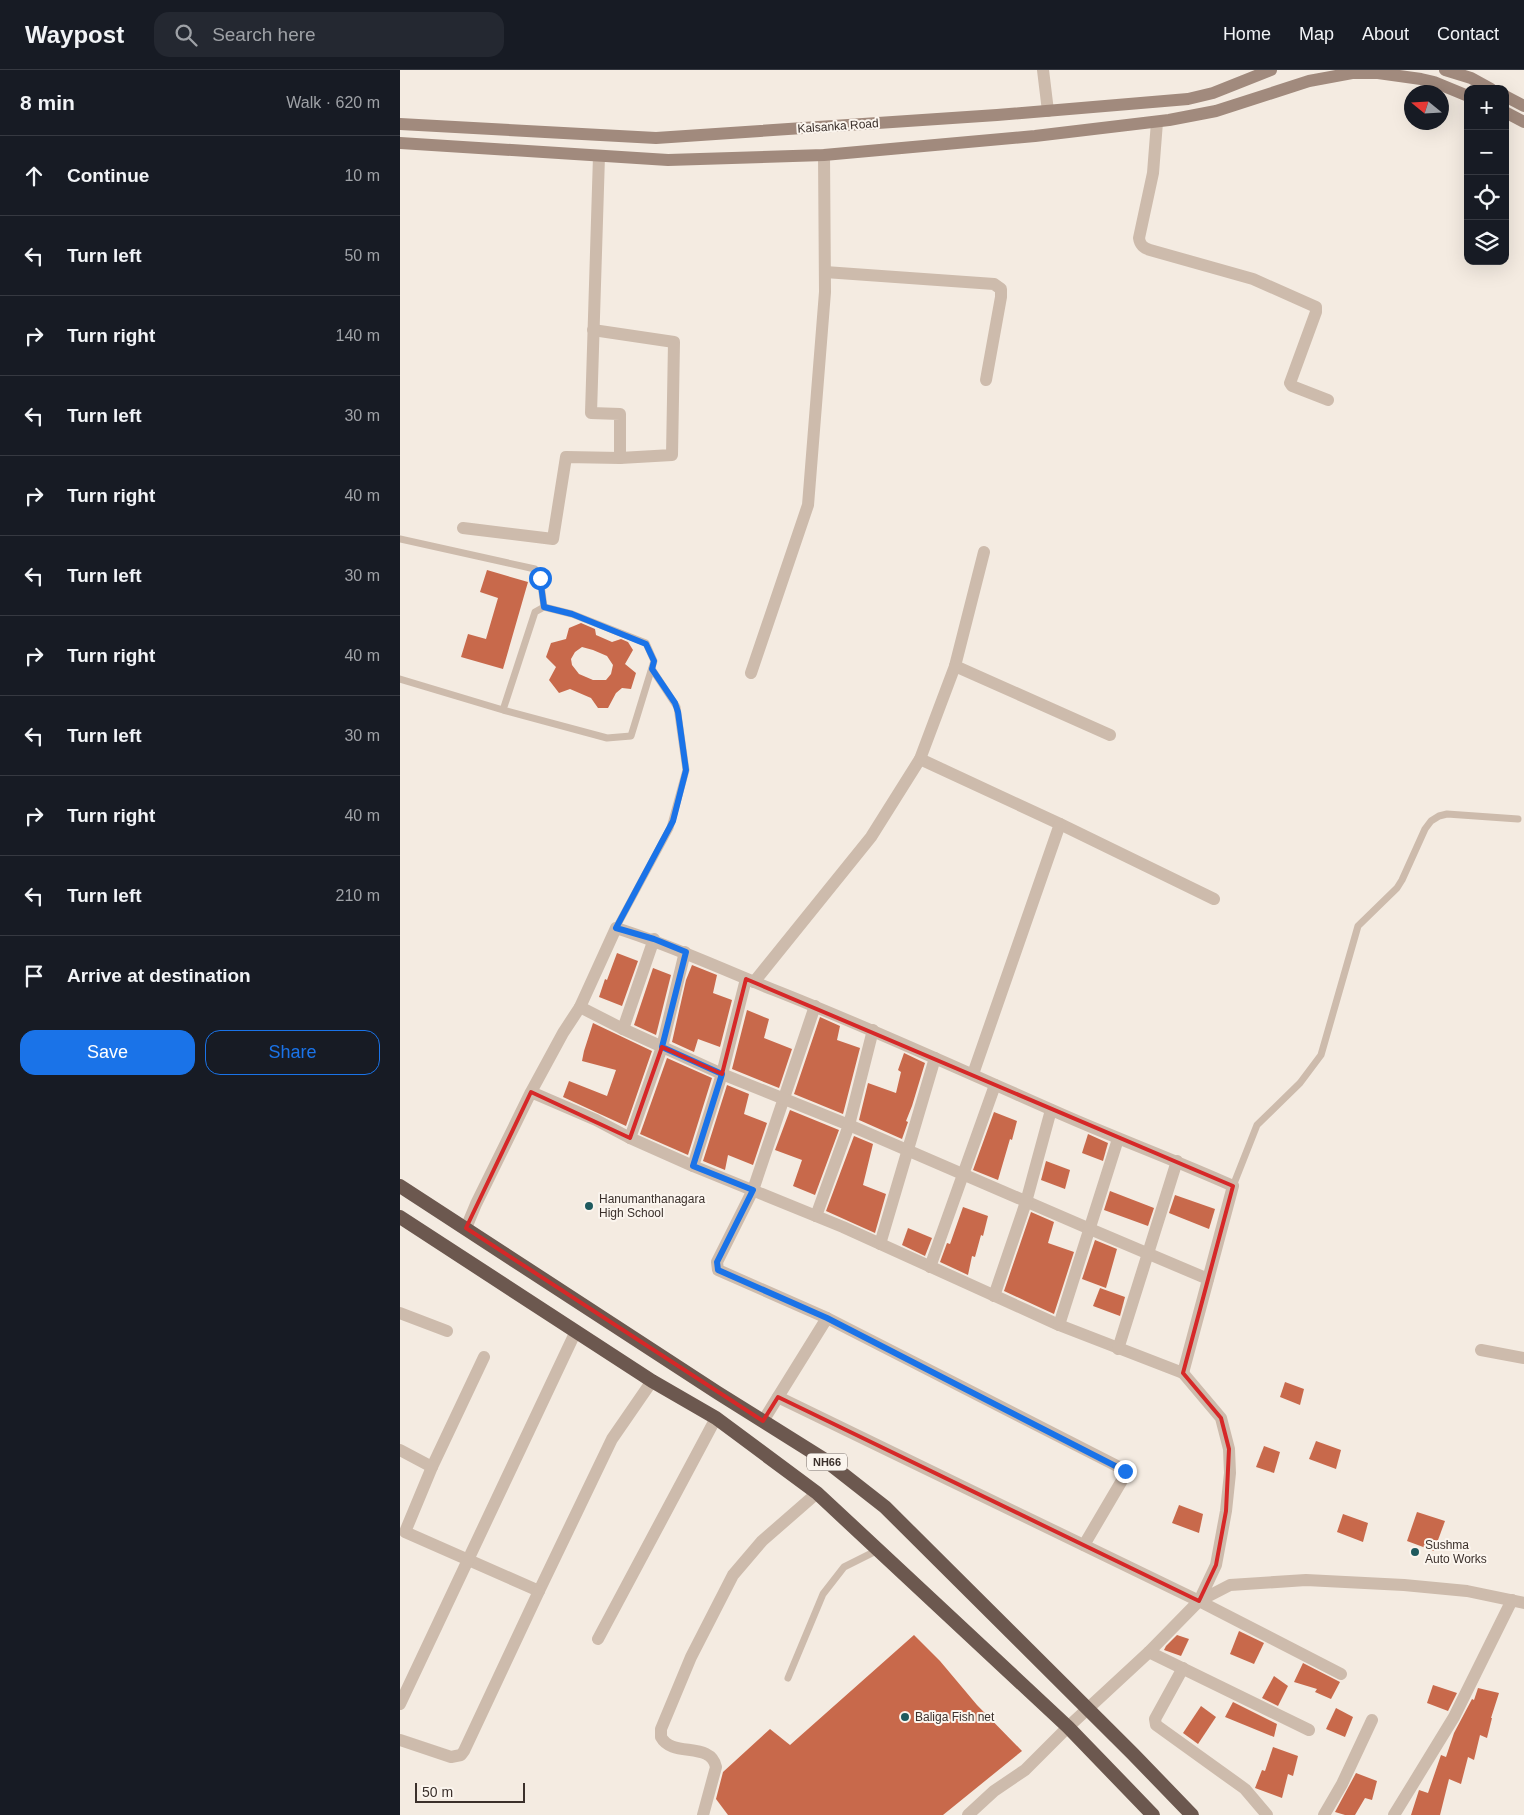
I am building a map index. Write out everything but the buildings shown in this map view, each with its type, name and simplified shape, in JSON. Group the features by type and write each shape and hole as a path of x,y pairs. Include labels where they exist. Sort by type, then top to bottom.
{"highway":[{"name":"NH66","path":"400,1186 825,1460 885,1507 1192,1815"},
{"name":"NH66","path":"400,1217 652,1381 716,1418 817,1493 1068,1726 1152,1815"}],"main road":[{"name":"Kalsanka Road","path":"400,124 656,138 1048,111 1201,97 1271,70"},
{"path":"1444,70 1471,78 1484,85"},
{"path":"400,143 668,160 824,155 1035,136 1157,122 1216,112 1309,80 1352,73 1378,73 1421,79 1434,82 1464,94"},
{"path":"1509,98 1524,106"},
{"path":"1509,114 1524,122"}],"street":[{"path":"1043,70 1048,111"},
{"path":"1157,122 1153,173 1139,238 1140,244 1150,250 1254,279 1316,307 1316,312 1290,382 1292,386 1328,400"},
{"path":"751,673 808,505 824,312 824,155"},
{"path":"599,156 591,413 620,414 620,458"},
{"path":"825,272 994,284 1001,289 1001,297 986,380"},
{"path":"463,528 553,539 566,457 620,458 672,455 674,342 593,330"},
{"path":"693,1166 750,981 871,837 920,759 954,666 984,552"},
{"path":"954,666 1110,735"},
{"path":"920,759 1060,824 1214,899"},
{"path":"972,1074 1060,824"},
{"path":"466,1228 531,1092 563,1033 580,1007 616,928 654,939 750,981 873,1030 1051,1110 1233,1186 1183,1373"},
{"path":"623,1029 654,939"},
{"path":"630,1138 662,1047 686,952"},
{"path":"815,1006 753,1190 717,1262 718,1270 827,1318 1123,1469 1125,1471 1124,1477 1084,1545"},
{"path":"580,1007 623,1029 722,1074 849,1125 1208,1279"},
{"path":"816,1216 849,1125 873,1030"},
{"path":"880,1244 935,1058"},
{"path":"930,1267 996,1084"},
{"path":"531,1092 596,1120 630,1138 693,1166 816,1216 1059,1325 1183,1373 1220,1418 1229,1449 1230,1473 1226,1511 1216,1564 1199,1601"},
{"path":"994,1296 1026,1202 1051,1110"},
{"path":"1059,1325 1118,1139"},
{"path":"1118,1349 1177,1161"},
{"path":"400,1313 447,1331"},
{"path":"763,1421 827,1318"},
{"path":"400,1704 576,1331"},
{"path":"1481,1350 1524,1358"},
{"path":"484,1357 402,1531 538,1591"},
{"path":"400,1740 451,1756 461,1755 464,1751 538,1591 612,1439 652,1381"},
{"path":"778,1397 1199,1601 1341,1674"},
{"path":"598,1639 716,1418"},
{"path":"400,1450 432,1467"},
{"path":"703,1815 716,1767 715,1762 709,1754 668,1746 661,1737 661,1729 691,1657 733,1575 762,1541 817,1493"},
{"path":"968,1815 994,1791 1025,1770 1068,1726 1088,1710 1149,1652 1199,1601 1230,1585 1306,1580 1404,1585 1468,1591 1518,1601 1454,1717 1394,1815"},
{"path":"1149,1652 1309,1730"},
{"path":"1183,1668 1155,1719 1156,1725 1245,1789 1267,1815"},
{"path":"1324,1815 1342,1784 1372,1720"}],"lane":[{"path":"400,539 535,569 540,578 544,607"},
{"path":"400,679 503,710 607,738 631,736 654,661 646,644 572,614 544,607 535,612 503,710"},
{"path":"616,928 670,828 686,770 677,707 652,669"},
{"path":"1233,1186 1257,1125 1300,1082 1321,1055 1358,926 1397,888 1425,829 1431,821 1447,814 1518,820"},
{"path":"788,1678 823,1594 844,1567 878,1550"}],"highlighted area":[{"path":"746,979 1233,1186 1183,1373 1221,1418 1229,1449 1226,1511 1216,1565 1199,1601 778,1397 763,1421 466,1228 531,1092 630,1138 662,1047 722,1074"}],"place":[{"name":"Hanumanthanagara High School","path":"589,1206"},
{"name":"Sushma Auto Works","path":"1415,1552"},
{"name":"Baliga Fish net","path":"905,1717"}],"route":[{"path":"540,578 544,607 572,614 646,644 654,661 652,669 677,707 686,770 673,821 616,928 654,939 686,952 662,1047 722,1074 693,1166 753,1190 717,1262 718,1270 827,1318 1125,1471"}]}
